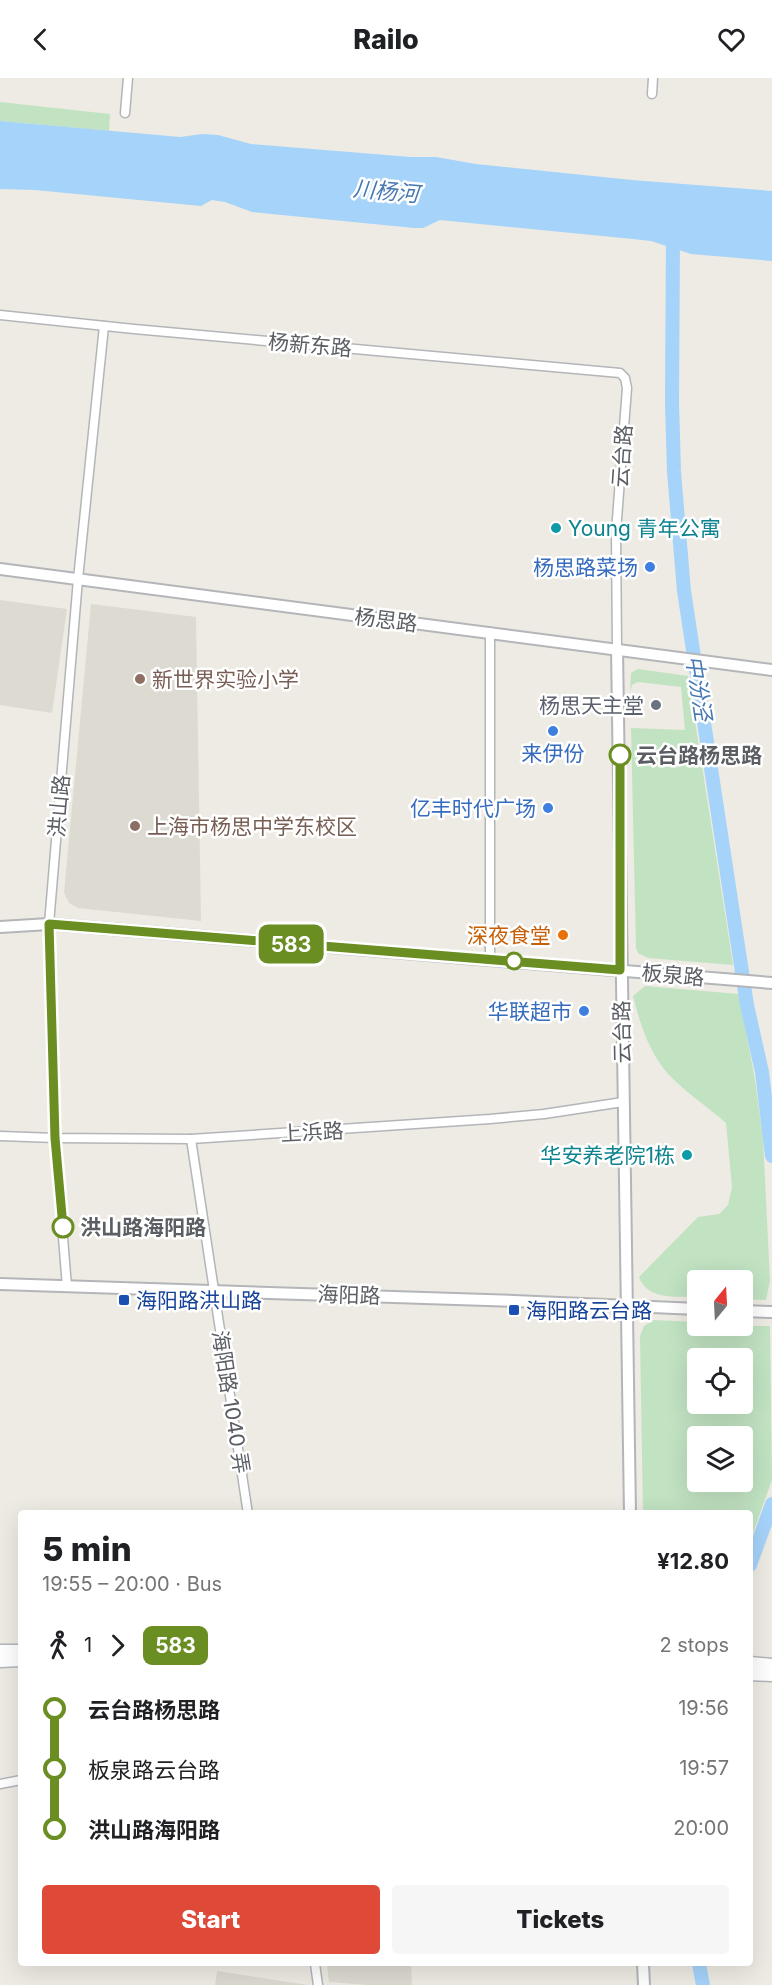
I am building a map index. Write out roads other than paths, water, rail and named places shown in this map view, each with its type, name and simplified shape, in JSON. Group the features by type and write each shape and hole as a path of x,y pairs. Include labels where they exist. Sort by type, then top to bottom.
{"main road":[{"path":"0,1651 18,1651"},
{"path":"0,1661 18,1660"},
{"path":"753,1664 772,1665"},
{"path":"753,1674 772,1675"}],"street":[{"path":"125,113 128,78"},
{"path":"652,94 654,78"},
{"name":"杨新东路","path":"0,315 620,373"},
{"name":"洪山路","path":"67,1287 55,1138 49,924 78,579 104,326"},
{"name":"云台路","path":"620,373 625,378 627,388 616,532 620,755 620,970 630,1510"},
{"name":"杨思路","path":"0,569 772,670"},
{"path":"490,632 490,960"},
{"name":"板泉路","path":"0,927 49,924 772,983"},
{"name":"上浜路","path":"0,1136 191,1139 490,1119 544,1114 623,1102"},
{"name":"海阳路 1040 弄","path":"191,1139 247,1510"},
{"name":"海阳路","path":"0,1284 687,1309"},
{"path":"0,1784 18,1781"},
{"path":"315,1966 318,1985"},
{"path":"643,1966 644,1985"}],"water":[{"name":"川杨河","path":"0,121 180,137 202,134 218,135 251,144 436,157 476,164 632,180 772,191 772,261 691,254 651,241 440,220 423,228 414,228 252,212 225,202 212,200 201,206 35,190 0,189"}],"waterway":[{"name":"中汾泾","path":"673,232 674,472 684,591 747,1005 762,1072 772,1156"},
{"name":"中汾泾","path":"753,1557 772,1504"},
{"name":"中汾泾","path":"699,1966 703,1985"}],"place":[{"name":"Young 青年公寓","path":"556,528"},
{"name":"杨思路菜场","path":"650,567"},
{"name":"新世界实验小学","path":"140,679"},
{"name":"杨思天主堂","path":"656,705"},
{"name":"来伊份","path":"553,731"},
{"name":"云台路杨思路","path":"620,755"},
{"name":"亿丰时代广场","path":"548,808"},
{"name":"上海市杨思中学东校区","path":"135,826"},
{"name":"深夜食堂","path":"563,935"},
{"name":"华联超市","path":"584,1011"},
{"name":"华安养老院1栋","path":"687,1155"},
{"name":"洪山路海阳路","path":"63,1227"},
{"name":"海阳路洪山路","path":"124,1300"},
{"name":"海阳路云台路","path":"514,1310"}]}
